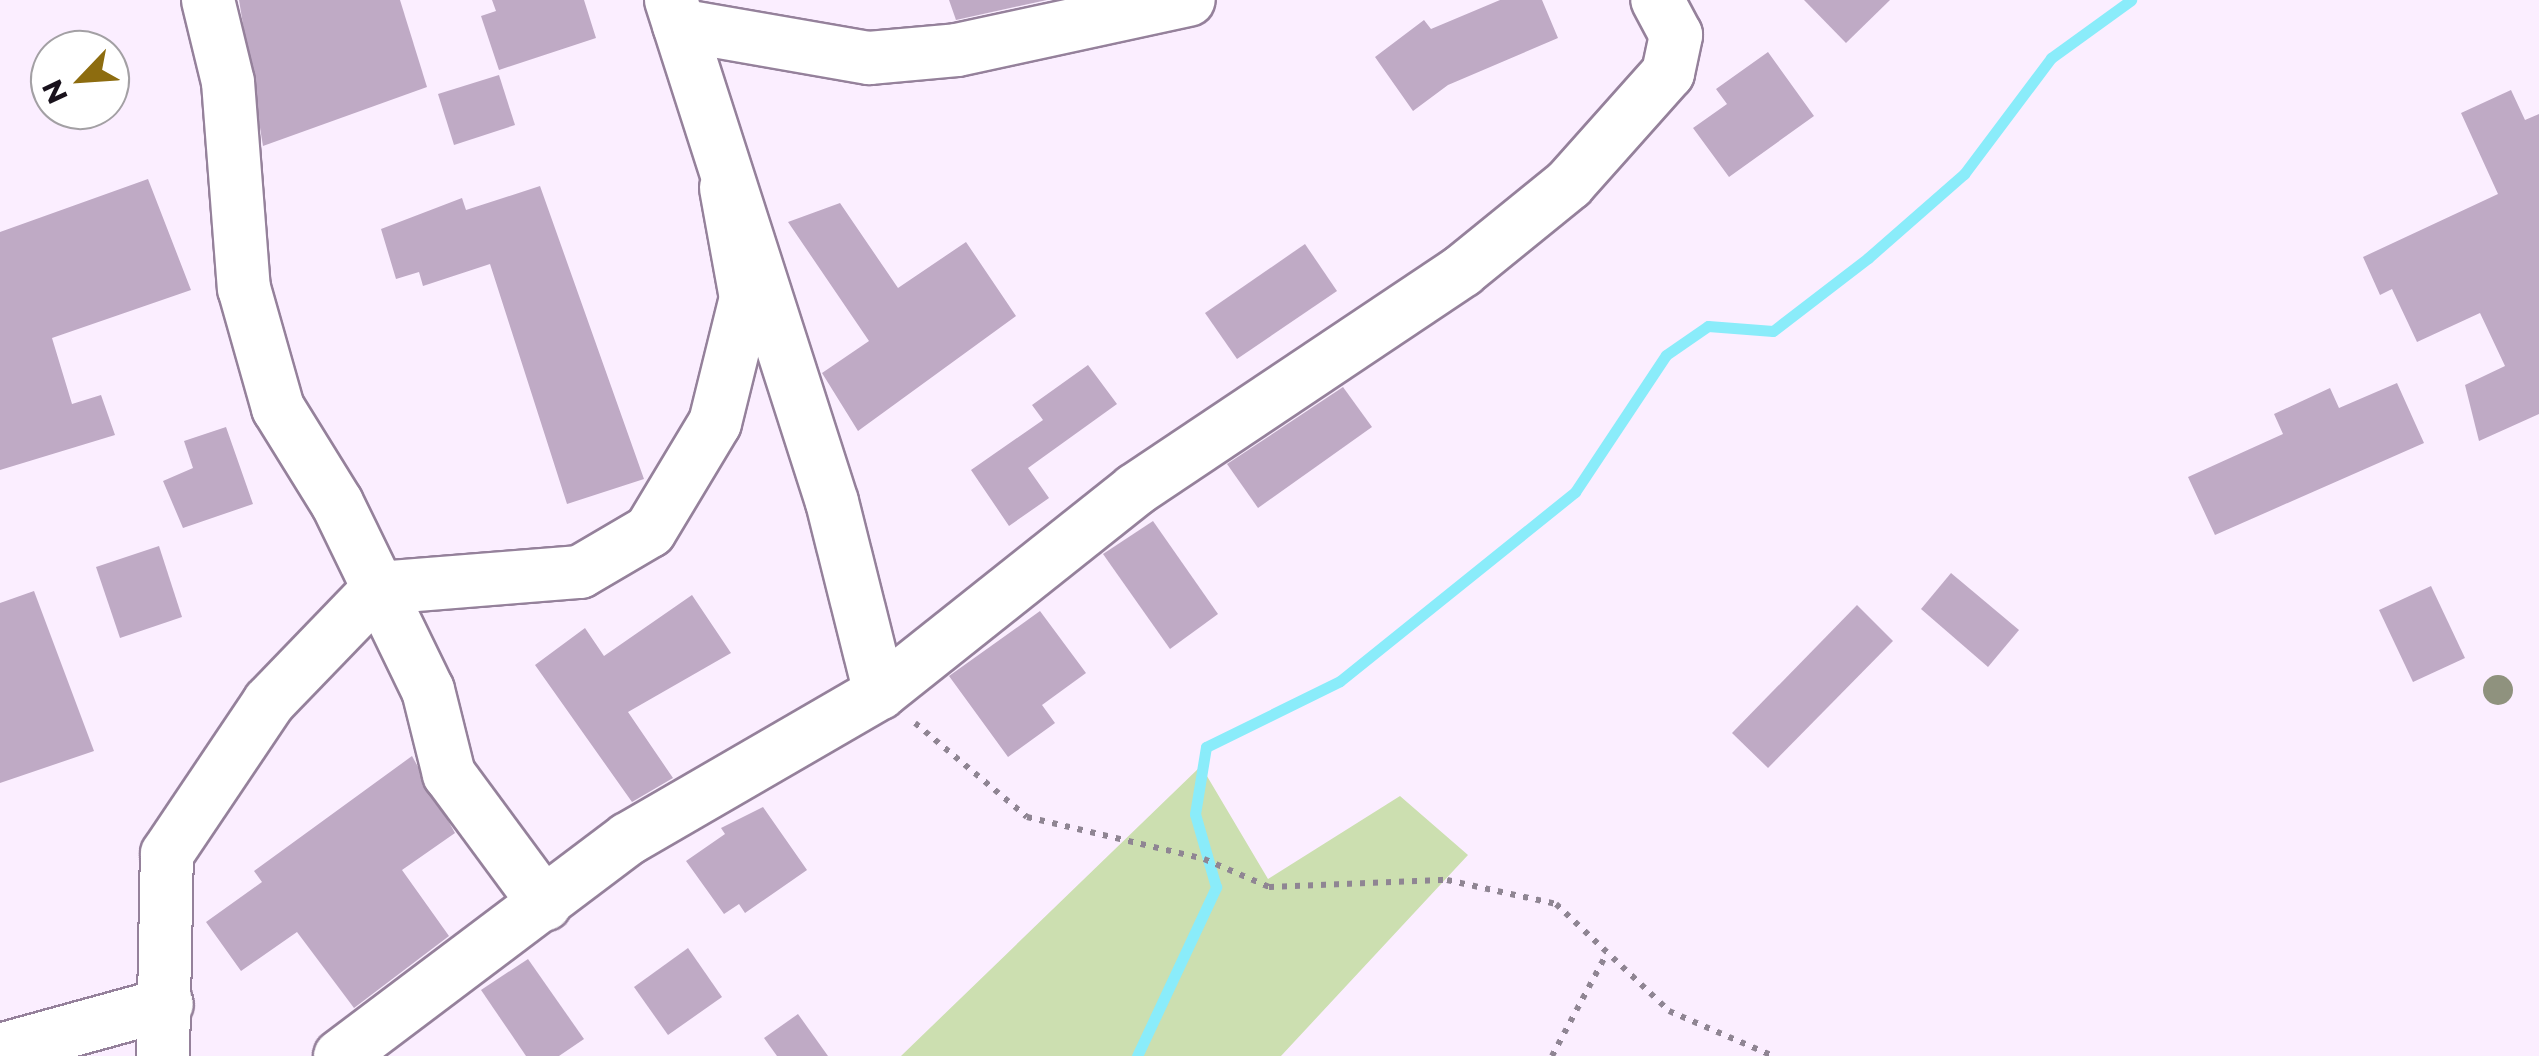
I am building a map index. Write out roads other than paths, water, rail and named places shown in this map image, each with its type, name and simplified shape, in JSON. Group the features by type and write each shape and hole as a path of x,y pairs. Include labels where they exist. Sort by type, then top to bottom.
{"street":[{"path":"208,0 228,82 244,288 278,408 380,588 428,690 449,774 546,904"},
{"path":"880,693 832,502 726,188 675,12 869,58 956,50 1189,0"},
{"path":"340,1056 628,839 880,693 1136,490 1462,270 1569,184 1668,73 1676,35 1657,0"},
{"path":"163,1056 168,1004 167,854 269,702 380,588 580,572 650,531 715,424 746,298 726,188"},
{"path":"0,1050 168,1004"}],"waterway":[{"path":"1137,1056 1216,887 1195,814 1206,747 1340,681 1575,492 1666,355 1708,326 1773,331 1868,258 1964,174 2051,58 2131,0"}]}
